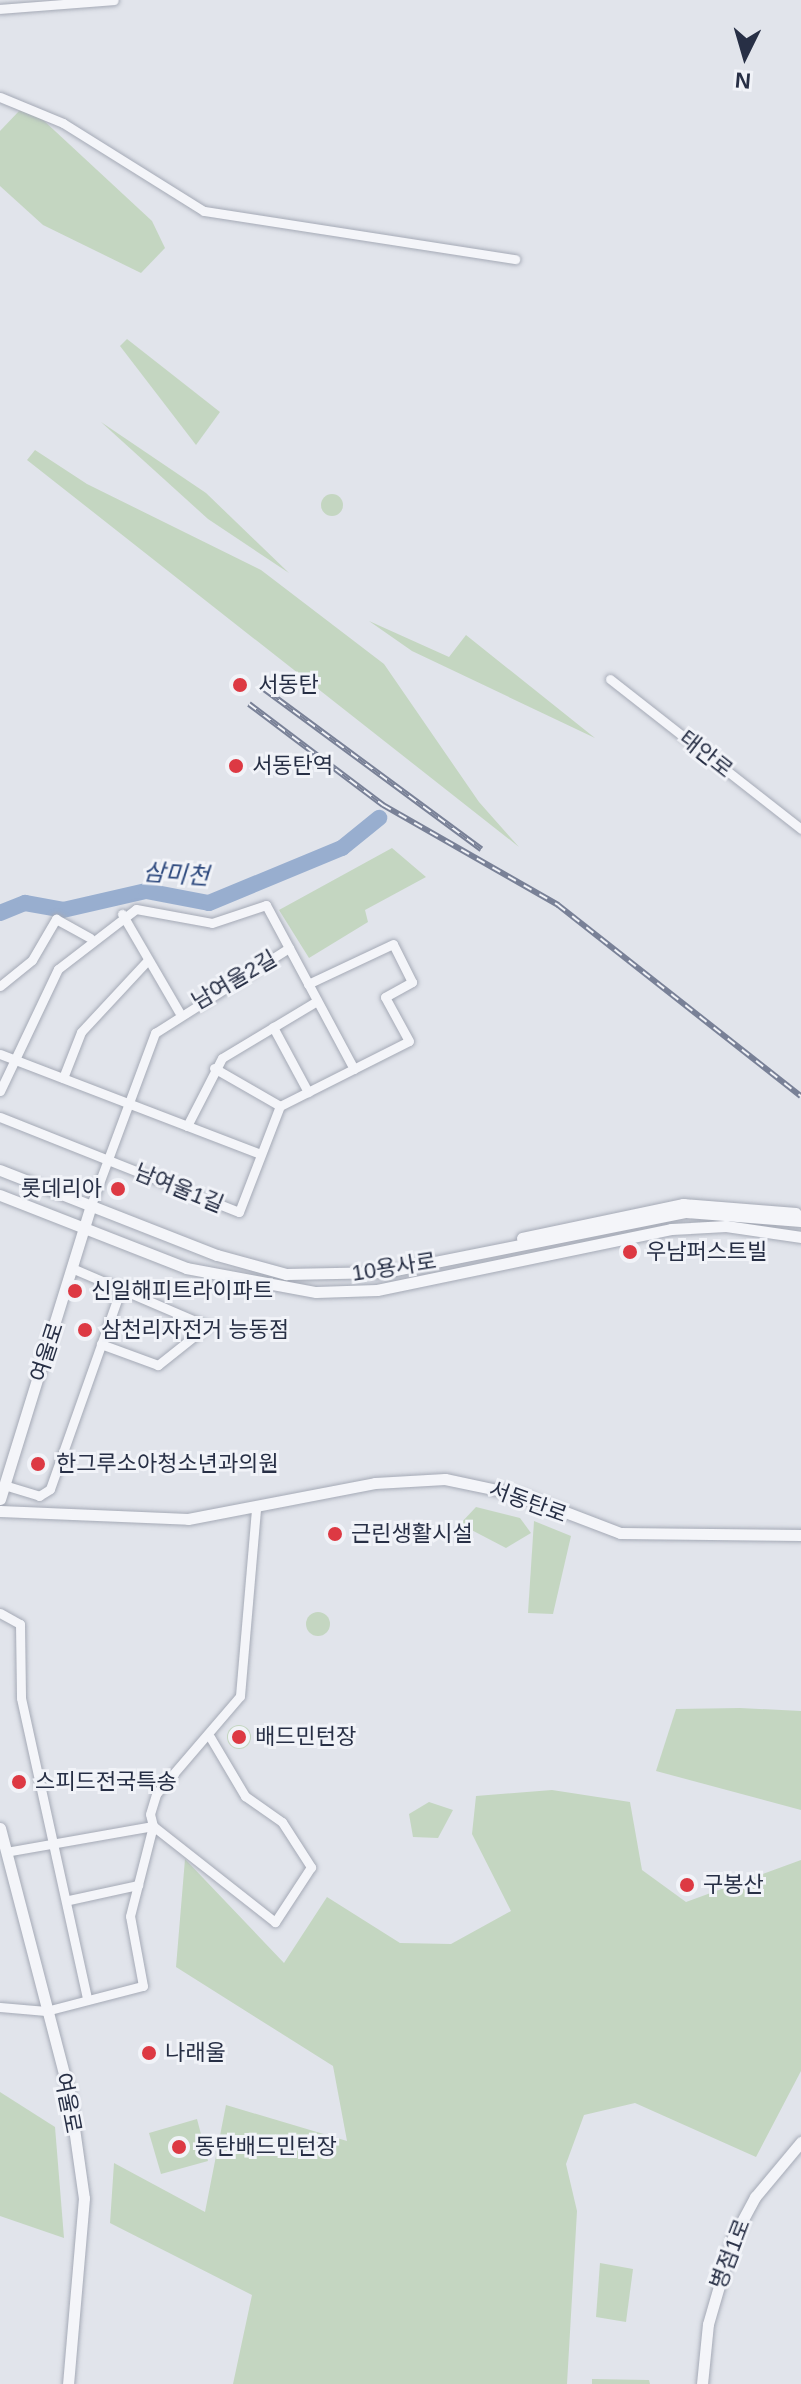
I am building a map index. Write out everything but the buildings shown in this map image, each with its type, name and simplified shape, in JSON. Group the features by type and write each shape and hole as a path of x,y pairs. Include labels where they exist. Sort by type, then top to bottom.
{"street":[{"path":"0,9 114,0"},
{"path":"0,97 63,123 204,211 515,259"},
{"name":"태안로","path":"610,679 801,829"},
{"path":"0,1091 12,1058 58,969 90,938 122,914 152,908 227,922 266,905 354,1069"},
{"name":"남여울2길","path":"122,914 179,1012"},
{"path":"0,986 32,960 56,919 90,938"},
{"path":"214,1068 280,1106 409,1041 385,997 412,982 393,944 308,984"},
{"name":"남여울2길","path":"91,1205 148,1044 179,1012 289,948"},
{"path":"63,1078 81,1032 148,960"},
{"path":"187,1126 214,1068 317,1001"},
{"path":"273,1027 308,1092"},
{"path":"0,1054 260,1154"},
{"name":"남여울1길","path":"106,1159 239,1212 280,1106"},
{"path":"0,1117 106,1159"},
{"name":"10용사로","path":"0,1170 286,1274 385,1272 686,1212 801,1224"},
{"name":"10용사로","path":"0,1195 186,1268 316,1292 377,1290 685,1218 801,1224"},
{"path":"489,1249 660,1206 719,1203 801,1214"},
{"name":"여울로","path":"0,1499 74,1269 91,1205"},
{"name":"10용사로","path":"492,1264 671,1229 726,1226 801,1237"},
{"path":"74,1269 207,1326 158,1365 101,1344"},
{"path":"4,1485 39,1496 50,1489 121,1288"},
{"name":"서동탄로","path":"0,1511 152,1521 256,1510 375,1483 445,1479 521,1495 620,1533 801,1535"},
{"path":"0,2007 46,2011 143,1986 130,1916 153,1826 156,1794 210,1737 240,1696 256,1510"},
{"path":"0,1613 20,1624 21,1698 69,1900 87,1998"},
{"path":"6,1852 153,1826 275,1922 311,1871 282,1822 245,1796 210,1737"},
{"name":"여울로","path":"0,1828 69,2093 84,2198 68,2384"},
{"path":"69,1900 138,1885"},
{"name":"병점1로","path":"702,2384 708,2324 733,2238 765,2182 801,2142"}],"green space":[{"path":"20,110 41,118 152,221 165,248 141,273 43,225 0,186 0,131"},
{"path":"127,339 220,412 196,445 120,346"},
{"path":"101,422 206,493 289,573 208,519"},
{"path":"35,450 87,484 261,570 384,664 479,802 519,847 27,460"},
{"path":"332,494 340,497 343,505 340,513 332,516 324,513 321,505 324,497"},
{"path":"369,621 449,657 466,635 595,738 412,651"},
{"path":"392,848 426,877 365,910 368,922 309,958 279,910"},
{"path":"476,1507 520,1518 531,1533 506,1548 460,1524"},
{"path":"534,1521 571,1536 553,1614 528,1613"},
{"path":"318,1612 327,1615 330,1624 327,1633 318,1636 309,1633 306,1624 309,1615"},
{"path":"676,1709 801,1711 801,1810 656,1771"},
{"name":"배드민턴장","path":"239,1725 247,1729 251,1737 247,1745 239,1749 231,1745 227,1737 231,1729"},
{"path":"552,1790 630,1802 642,1870 686,1902 801,1860 801,2071 756,2157 635,2103 584,2115 566,2164 577,2211 567,2384 233,2384 252,2295 110,2223 114,2163 205,2212 226,2105 347,2141 333,2066 176,1967 185,1859 284,1963 327,1897 400,1943 451,1944 511,1911 472,1834 476,1796"},
{"path":"429,1802 453,1810 438,1838 413,1837 409,1814"},
{"path":"0,2092 55,2127 64,2238 0,2216"},
{"name":"동탄배드민턴장","path":"197,2119 208,2161 161,2174 149,2133"},
{"path":"600,2263 633,2269 626,2322 596,2317"},
{"path":"592,2379 649,2380 650,2384 592,2384"}],"waterway":[{"name":"삼미천","path":"0,913 25,903 63,910 146,891 209,903 342,848 379,818"}],"railway":[{"path":"264,689 481,849"},
{"path":"249,704 383,805 558,905 801,1096"}],"place":[{"name":"서동탄","path":"240,685"},
{"name":"서동탄역","path":"236,766"},
{"name":"롯데리아","path":"118,1189"},
{"name":"우남퍼스트빌","path":"630,1252"},
{"name":"신일해피트라이파트","path":"75,1291"},
{"name":"삼천리자전거 능동점","path":"85,1330"},
{"name":"한그루소아청소년과의원","path":"38,1464"},
{"name":"근린생활시설","path":"335,1534"},
{"name":"배드민턴장","path":"239,1737"},
{"name":"스피드전국특송","path":"19,1782"},
{"name":"구봉산","path":"687,1885"},
{"name":"나래울","path":"149,2053"},
{"name":"동탄배드민턴장","path":"179,2147"}]}
